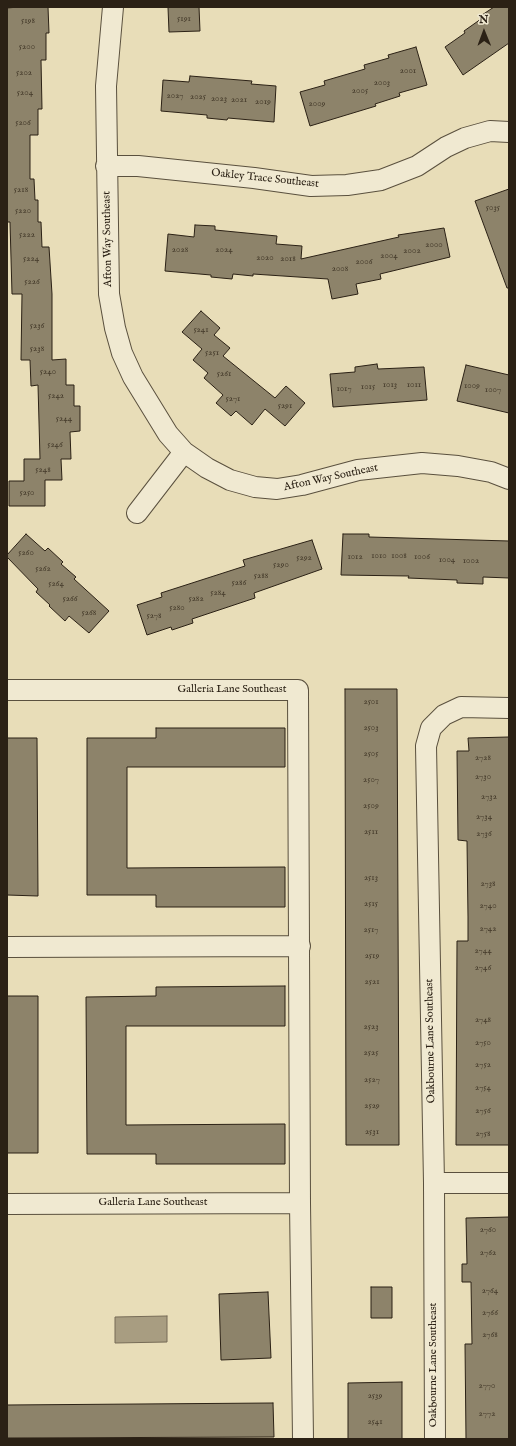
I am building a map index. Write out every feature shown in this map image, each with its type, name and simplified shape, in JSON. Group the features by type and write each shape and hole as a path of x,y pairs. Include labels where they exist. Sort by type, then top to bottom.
{"street":[{"name":"Afton Way Southeast","path":"113,7 106,86 109,294 115,328 122,353 133,377 168,434 184,452 207,468 230,480 255,487 277,489 302,485 358,470 422,463 458,466 491,472 509,478"},
{"name":"Oakley Trace Southeast","path":"106,166 145,167 254,178 311,186 347,185 381,180 417,166 446,147 465,138 490,131 509,132"},
{"path":"137,513 184,452"},
{"name":"Galleria Lane Southeast","path":"7,690 298,690 300,1203 303,1439"},
{"name":"Oakbourne Lane Southeast","path":"434,1439 434,1183 426,746 431,728 444,715 461,707 509,708"},
{"path":"7,947 300,946"},
{"path":"434,1183 509,1183"},
{"name":"Galleria Lane Southeast","path":"7,1204 300,1203"}],"shaded area":[{"path":"167,1316 167,1342 115,1343 115,1317"}],"building":[{"path":"48,7 49,33 46,33 46,60 41,60 42,109 38,109 38,135 30,135 30,179 34,179 35,200 38,200 38,222 41,222 42,247 49,247 52,294 52,360 66,359 66,385 74,385 74,406 80,406 80,431 70,432 71,459 61,459 62,480 45,480 45,506 9,506 9,481 24,481 24,459 40,459 38,385 31,386 30,360 21,360 22,294 12,294 10,222 7,222 7,8"},
{"path":"168,7 199,7 200,31 169,32"},
{"path":"494,7 509,7 509,43 463,75 445,47 465,33 464,31 481,19 479,17"},
{"path":"416,47 427,85 399,93 400,96 375,104 376,106 310,126 300,92 325,85 324,81 365,69 364,65 389,58 388,55"},
{"path":"190,76 252,81 251,84 276,86 274,122 228,118 227,120 207,118 207,115 161,111 163,80 189,82"},
{"path":"509,189 509,288 507,288 475,201"},
{"path":"195,225 215,226 215,230 277,236 276,244 302,246 301,259 399,237 398,235 444,228 450,257 380,274 381,279 356,284 358,294 332,299 328,279 233,274 232,279 211,277 211,275 165,271 168,234 194,237"},
{"path":"201,311 220,328 214,335 230,348 223,356 275,398 286,386 305,403 285,426 265,409 252,425 236,411 231,416 216,403 223,395 204,378 208,373 193,360 202,349 182,332"},
{"path":"377,364 378,369 424,367 427,400 333,407 330,374 355,372 355,367"},
{"path":"466,365 509,375 509,413 457,401"},
{"path":"26,534 45,551 48,548 63,562 61,564 76,577 74,579 109,611 89,633 69,616 65,621 36,592 38,589 7,557 7,555"},
{"path":"343,534 369,534 369,537 509,541 509,578 483,577 483,584 457,583 457,580 408,578 409,576 341,575"},
{"path":"312,540 322,569 254,593 255,598 192,619 193,623 172,630 171,627 147,635 137,605 162,597 161,593 245,566 243,560"},
{"path":"345,689 397,689 399,1145 346,1145"},
{"path":"156,728 285,728 285,767 127,767 127,868 285,867 285,907 156,907 156,895 87,895 87,738 156,738"},
{"path":"509,737 509,1145 456,1145 457,941 468,941 467,841 458,840 457,751 469,751 468,738"},
{"path":"7,738 37,738 38,896 7,895"},
{"path":"285,986 285,1026 126,1026 126,1125 285,1124 285,1164 156,1164 156,1154 87,1154 86,997 156,996 156,987"},
{"path":"7,996 38,996 38,1153 7,1153"},
{"path":"509,1217 509,1439 466,1439 465,1344 472,1344 471,1282 462,1282 462,1264 467,1264 466,1218"},
{"path":"371,1287 392,1287 392,1318 371,1318"},
{"path":"268,1292 271,1358 221,1360 219,1294"},
{"path":"402,1382 402,1439 348,1439 348,1383"},
{"path":"273,1403 274,1437 7,1438 7,1405"}]}
